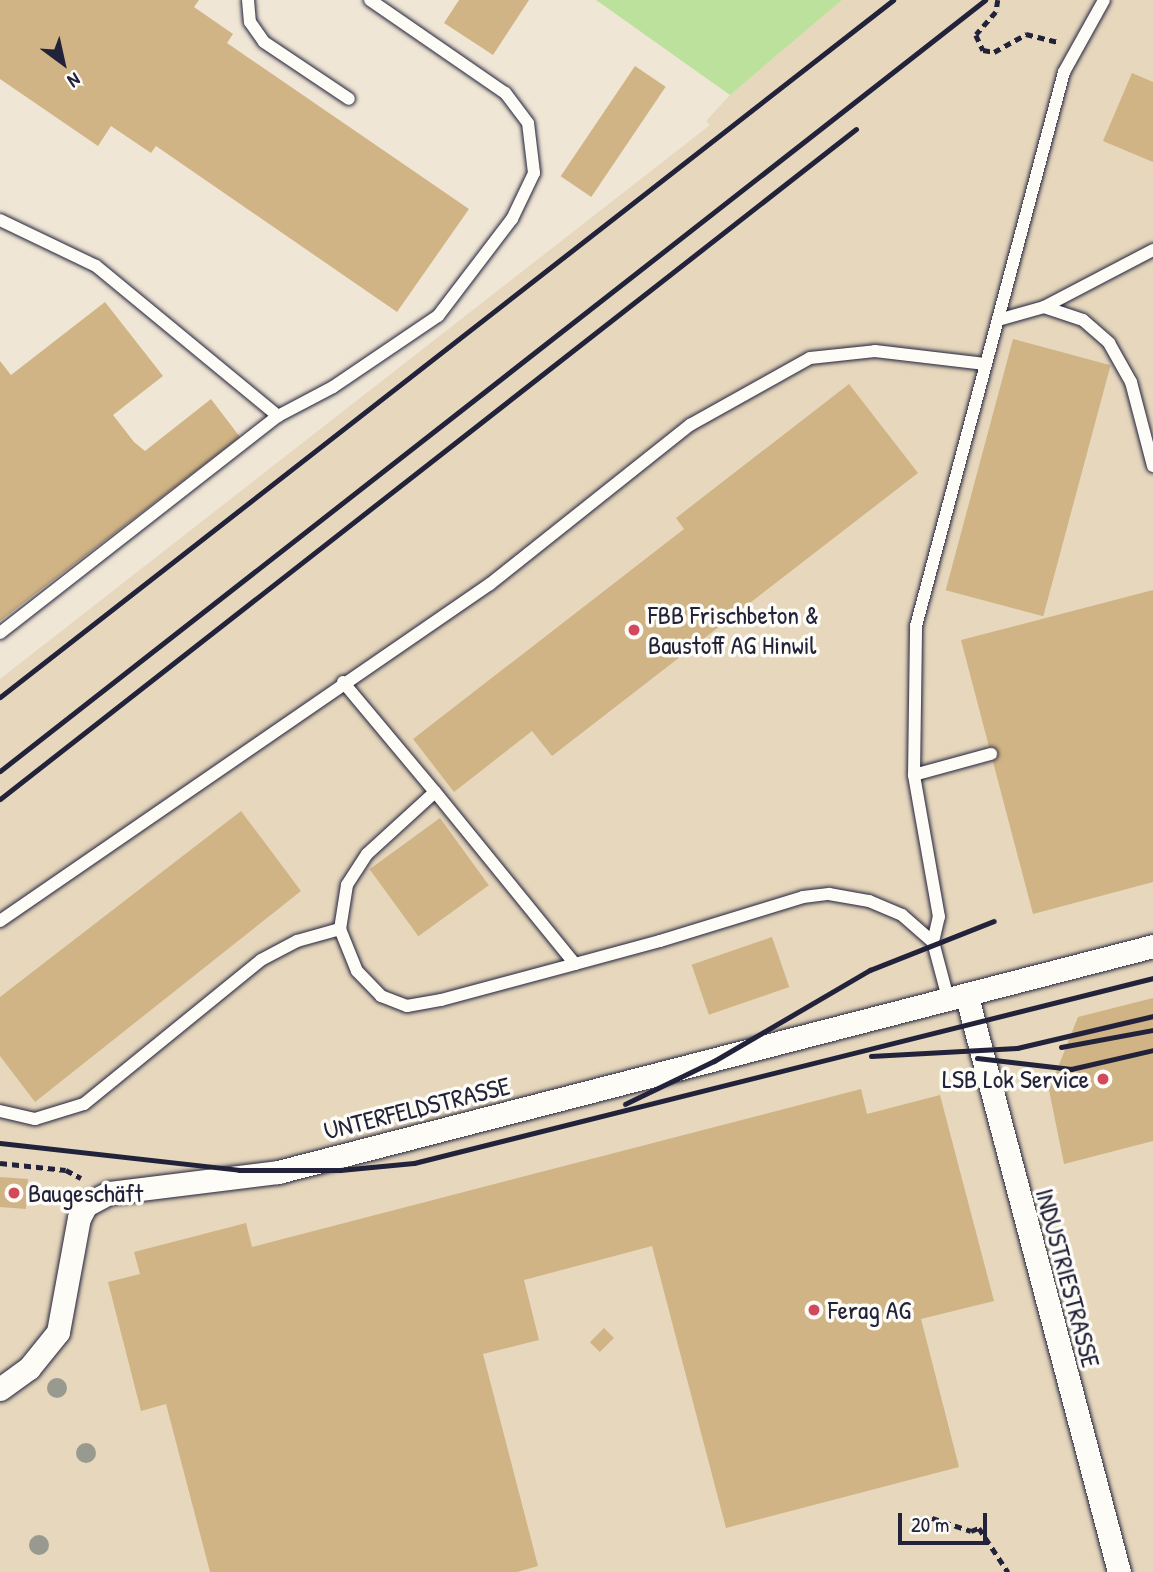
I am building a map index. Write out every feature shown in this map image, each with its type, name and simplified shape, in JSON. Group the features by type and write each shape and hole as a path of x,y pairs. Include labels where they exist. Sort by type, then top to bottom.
{"street":[{"name":"UNTERFELDSTRASSE","path":"97,1198 278,1172 958,1000 1153,946"},
{"name":"INDUSTRIESTRASSE","path":"958,1000 1119,1572"},
{"path":"0,1389 35,1362 58,1332 79,1218 97,1198"}],"lane":[{"path":"248,0 250,22 264,42 349,99"},
{"path":"0,633 278,416 333,387 438,317 512,219 534,173 528,123 505,93 370,0"},
{"path":"933,942 939,917 914,775 916,626 1064,72 1104,0"},
{"path":"0,220 96,266 278,416"},
{"path":"998,320 1044,307 1153,250"},
{"path":"1044,307 1083,320 1109,344 1131,382 1153,466"},
{"path":"0,921 343,682 489,584 690,425 810,358 875,351 985,364"},
{"path":"343,682 575,964"},
{"path":"914,775 991,754"},
{"path":"435,792 368,854 347,885 340,929 357,971 381,996 407,1006 575,964 803,897 829,894 887,907 933,942 958,1000"},
{"path":"0,1111 35,1119 84,1104 261,960 297,941 340,929"}],"path":[{"path":"998,0 997,10 976,35 983,50 994,51 1031,34 1075,50"},
{"path":"0,1163 71,1171 97,1198"},
{"path":"932,1518 971,1531 979,1528 1008,1572"}],"shaded area":[{"path":"842,0 1153,0 1153,1572 0,1572 0,679 710,125 706,121 730,95"}],"green space":[{"path":"596,0 842,0 730,95"}],"building":[{"path":"0,0 199,0 194,7 233,34 227,43 469,209 397,312 156,146 151,153 111,126 98,146 0,79"},
{"path":"459,0 529,0 493,55 444,23"},
{"path":"635,66 666,87 591,197 561,176"},
{"path":"1132,73 1153,82 1153,162 1103,141"},
{"path":"105,302 163,376 113,415 134,442 145,451 211,399 240,437 0,621 0,361 11,375"},
{"path":"1013,339 1111,365 1043,616 946,590"},
{"name":"FBB Frischbeton & Baustoff AG Hinwil","path":"849,384 918,473 552,756 532,731 454,792 413,739 684,529 676,518"},
{"path":"1153,590 1153,882 1033,914 961,640"},
{"path":"241,811 301,891 35,1102 0,1056 0,997"},
{"path":"440,818 489,885 418,936 370,869"},
{"path":"772,937 789,987 709,1015 692,965"},
{"name":"LSB Lok Service","path":"1153,998 1153,1141 1064,1164 1049,1090 1078,1017"},
{"path":"861,1089 867,1114 940,1095 994,1301 921,1319 959,1467 726,1528 652,1246 524,1280 539,1340 483,1354 538,1566 517,1572 210,1572 166,1404 141,1411 108,1282 140,1274 134,1252 246,1223 252,1247"},
{"name":"Baugeschäft","path":"0,1177 28,1179 26,1209 0,1207"},
{"path":"604,1328 614,1338 600,1352 590,1342"}],"railway":[{"path":"0,697 893,0"},
{"path":"0,771 985,0"},
{"path":"0,799 856,129"},
{"path":"625,1104 714,1061 870,970 994,921"},
{"path":"0,1143 239,1170 340,1170 414,1163 1153,978"},
{"path":"871,1056 1017,1048 1153,1016"},
{"path":"1061,1047 1153,1030"},
{"path":"977,1058 1071,1069 1153,1050"}],"place":[{"name":"FBB Frischbeton & Baustoff AG Hinwil","path":"634,630"},
{"name":"LSB Lok Service","path":"1103,1079"},
{"name":"Baugeschäft","path":"14,1193"},
{"name":"Ferag AG","path":"814,1310"}]}
